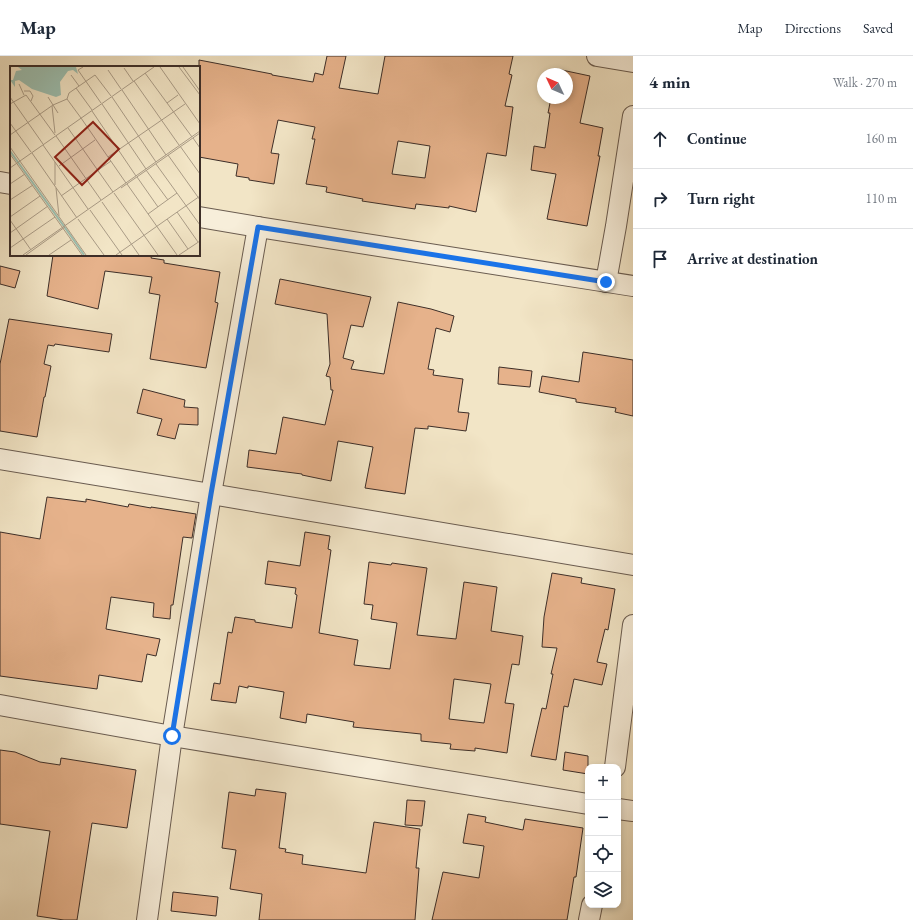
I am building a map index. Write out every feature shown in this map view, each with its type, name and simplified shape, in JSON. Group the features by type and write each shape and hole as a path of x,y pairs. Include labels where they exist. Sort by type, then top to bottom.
{"street":[{"path":"597,56 633,62"},
{"path":"606,282 633,116"},
{"path":"0,182 10,184"},
{"path":"200,217 633,286"},
{"path":"147,920 172,736 211,494 258,227"},
{"path":"0,459 633,565"},
{"path":"615,764 633,625"},
{"path":"0,705 172,736 585,804"},
{"path":"621,809 633,811"},
{"path":"589,920 591,908"}],"building":[{"path":"327,56 346,56 339,88 378,94 385,56 513,56 509,74 512,75 505,106 513,107 506,156 487,153 476,212 449,206 449,208 416,204 415,209 362,201 363,199 326,192 327,187 306,184 315,139 312,139 315,127 278,120 271,153 279,154 274,184 249,180 249,178 236,176 238,164 200,157 199,60 313,82 315,73 323,75","holes":["398,141 430,146 425,178 392,174"]},
{"path":"573,72 590,76 580,123 603,128 598,156 600,156 587,226 547,219 556,174 531,170 534,146 545,148 550,113 548,113 550,104 573,104"},
{"path":"53,256 152,256 151,258 164,260 164,263 220,272 215,302 218,303 206,368 150,359 160,295 149,293 152,277 105,271 98,309 47,296"},
{"path":"0,266 20,271 15,288 0,284"},
{"path":"280,279 371,297 363,327 351,325 343,358 354,361 351,369 384,374 398,302 431,309 454,316 450,332 436,328 428,369 434,370 433,375 463,379 458,412 469,413 466,431 428,426 428,429 415,428 405,494 365,488 373,447 338,441 331,481 302,474 247,467 249,450 276,454 283,417 325,425 333,390 331,390 330,377 326,376 330,364 327,314 275,304"},
{"path":"9,319 112,334 109,352 55,344 54,346 48,345 44,364 51,366 37,437 0,431 0,364"},
{"path":"583,352 633,360 633,416 615,412 616,408 576,402 576,399 539,392 542,376 579,382"},
{"path":"499,367 532,371 530,387 498,384"},
{"path":"143,389 185,400 184,407 198,408 198,425 179,424 175,439 157,435 162,419 137,413"},
{"path":"47,497 86,502 86,499 128,507 129,504 196,514 192,538 183,537 173,605 171,605 170,619 153,617 154,603 111,597 106,629 160,639 156,656 147,654 142,682 99,675 97,689 0,676 0,532 40,539"},
{"path":"305,532 330,536 328,549 331,550 319,633 358,640 354,665 390,669 397,623 371,619 373,605 364,604 369,562 391,565 392,563 427,568 417,635 456,639 464,582 497,587 491,631 523,636 519,665 512,664 505,703 514,704 507,753 475,748 475,751 450,749 451,744 421,741 421,734 353,727 354,722 307,714 306,723 280,718 284,692 239,686 236,703 211,700 214,683 220,684 228,632 232,633 235,617 292,628 297,595 295,594 296,588 265,584 268,561 300,566","holes":["454,679 491,684 484,723 449,719"]},
{"path":"552,573 582,578 581,583 615,589 608,630 605,629 597,662 607,664 602,685 574,679 568,707 564,706 556,760 531,756 542,708 546,709 553,674 551,674 557,648 542,647 544,617"},
{"path":"0,750 15,752 40,762 60,765 61,758 136,770 127,828 92,823 77,920 64,920 37,916 50,831 0,824"},
{"path":"565,752 588,756 588,764 585,764 585,774 563,770"},
{"path":"256,789 286,793 279,848 286,849 285,852 303,855 302,864 366,873 374,822 420,829 416,868 419,868 415,920 259,920 262,894 230,889 236,850 222,848 229,792 255,796"},
{"path":"407,800 425,801 422,826 405,825"},
{"path":"468,814 486,817 485,822 523,830 525,819 583,828 576,877 574,877 567,920 432,920 443,872 479,878 484,846 463,843"},
{"path":"173,892 218,897 216,916 171,911"}],"route":[{"path":"172,736 211,494 258,227 606,282"}]}
